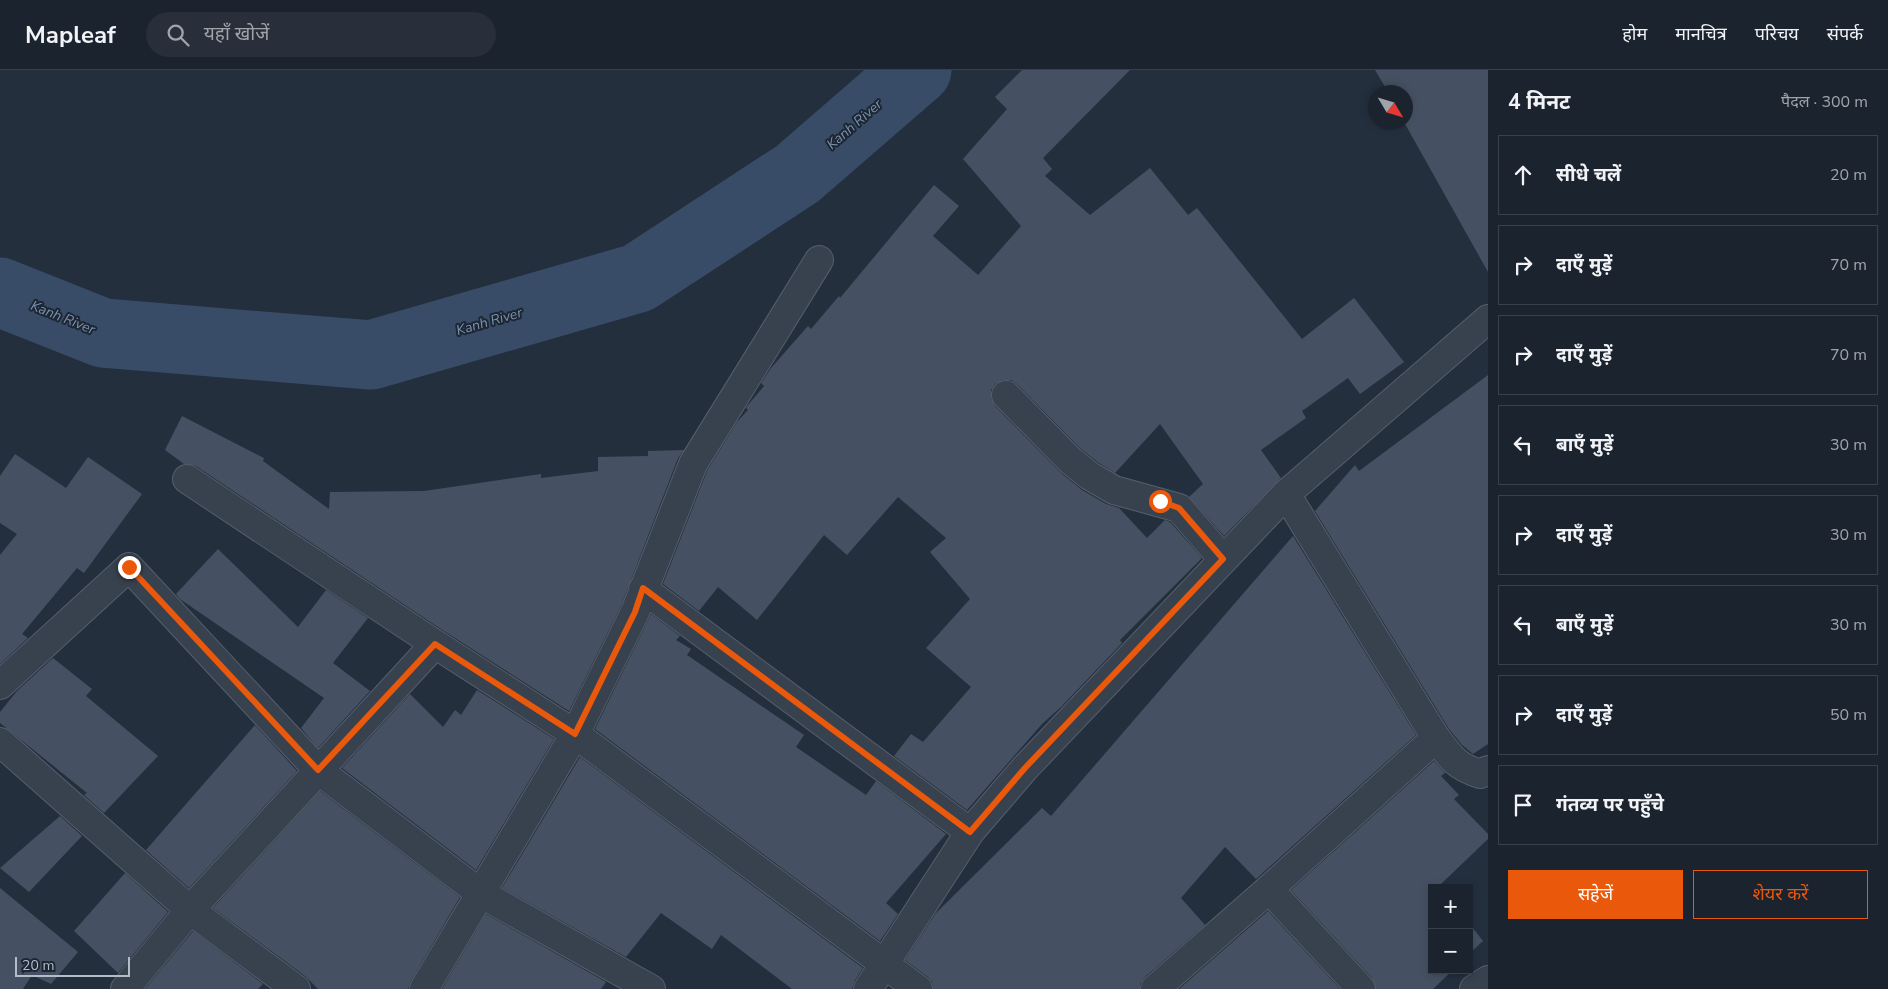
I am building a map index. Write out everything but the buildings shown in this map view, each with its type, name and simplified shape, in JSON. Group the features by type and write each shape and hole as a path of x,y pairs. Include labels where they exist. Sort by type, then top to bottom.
{"street":[{"path":"424,989 575,734 635,612 693,464 819,260"},
{"path":"868,989 970,832 1025,768 1286,494 1488,319"},
{"path":"1006,395 1071,460 1090,476 1114,490 1179,508 1223,559"},
{"path":"186,479 575,734 918,989"},
{"path":"1286,494 1436,738 1454,761 1480,774 1488,770"},
{"path":"0,685 129,567 318,770 480,893 651,989"},
{"path":"643,588 970,832"},
{"path":"125,989 190,910 435,644"},
{"path":"1155,989 1436,738"},
{"path":"0,742 190,910 296,989"},
{"path":"1269,889 1361,989"},
{"path":"1474,989 1488,980"}],"waterway":[{"name":"Kanh River","path":"0,292 103,333 371,355 638,278 797,174 917,70"}],"route":[{"path":"129,567 318,770 435,644 575,734 635,612 643,588 970,832 1025,768 1223,559 1179,508 1160,501"}]}
